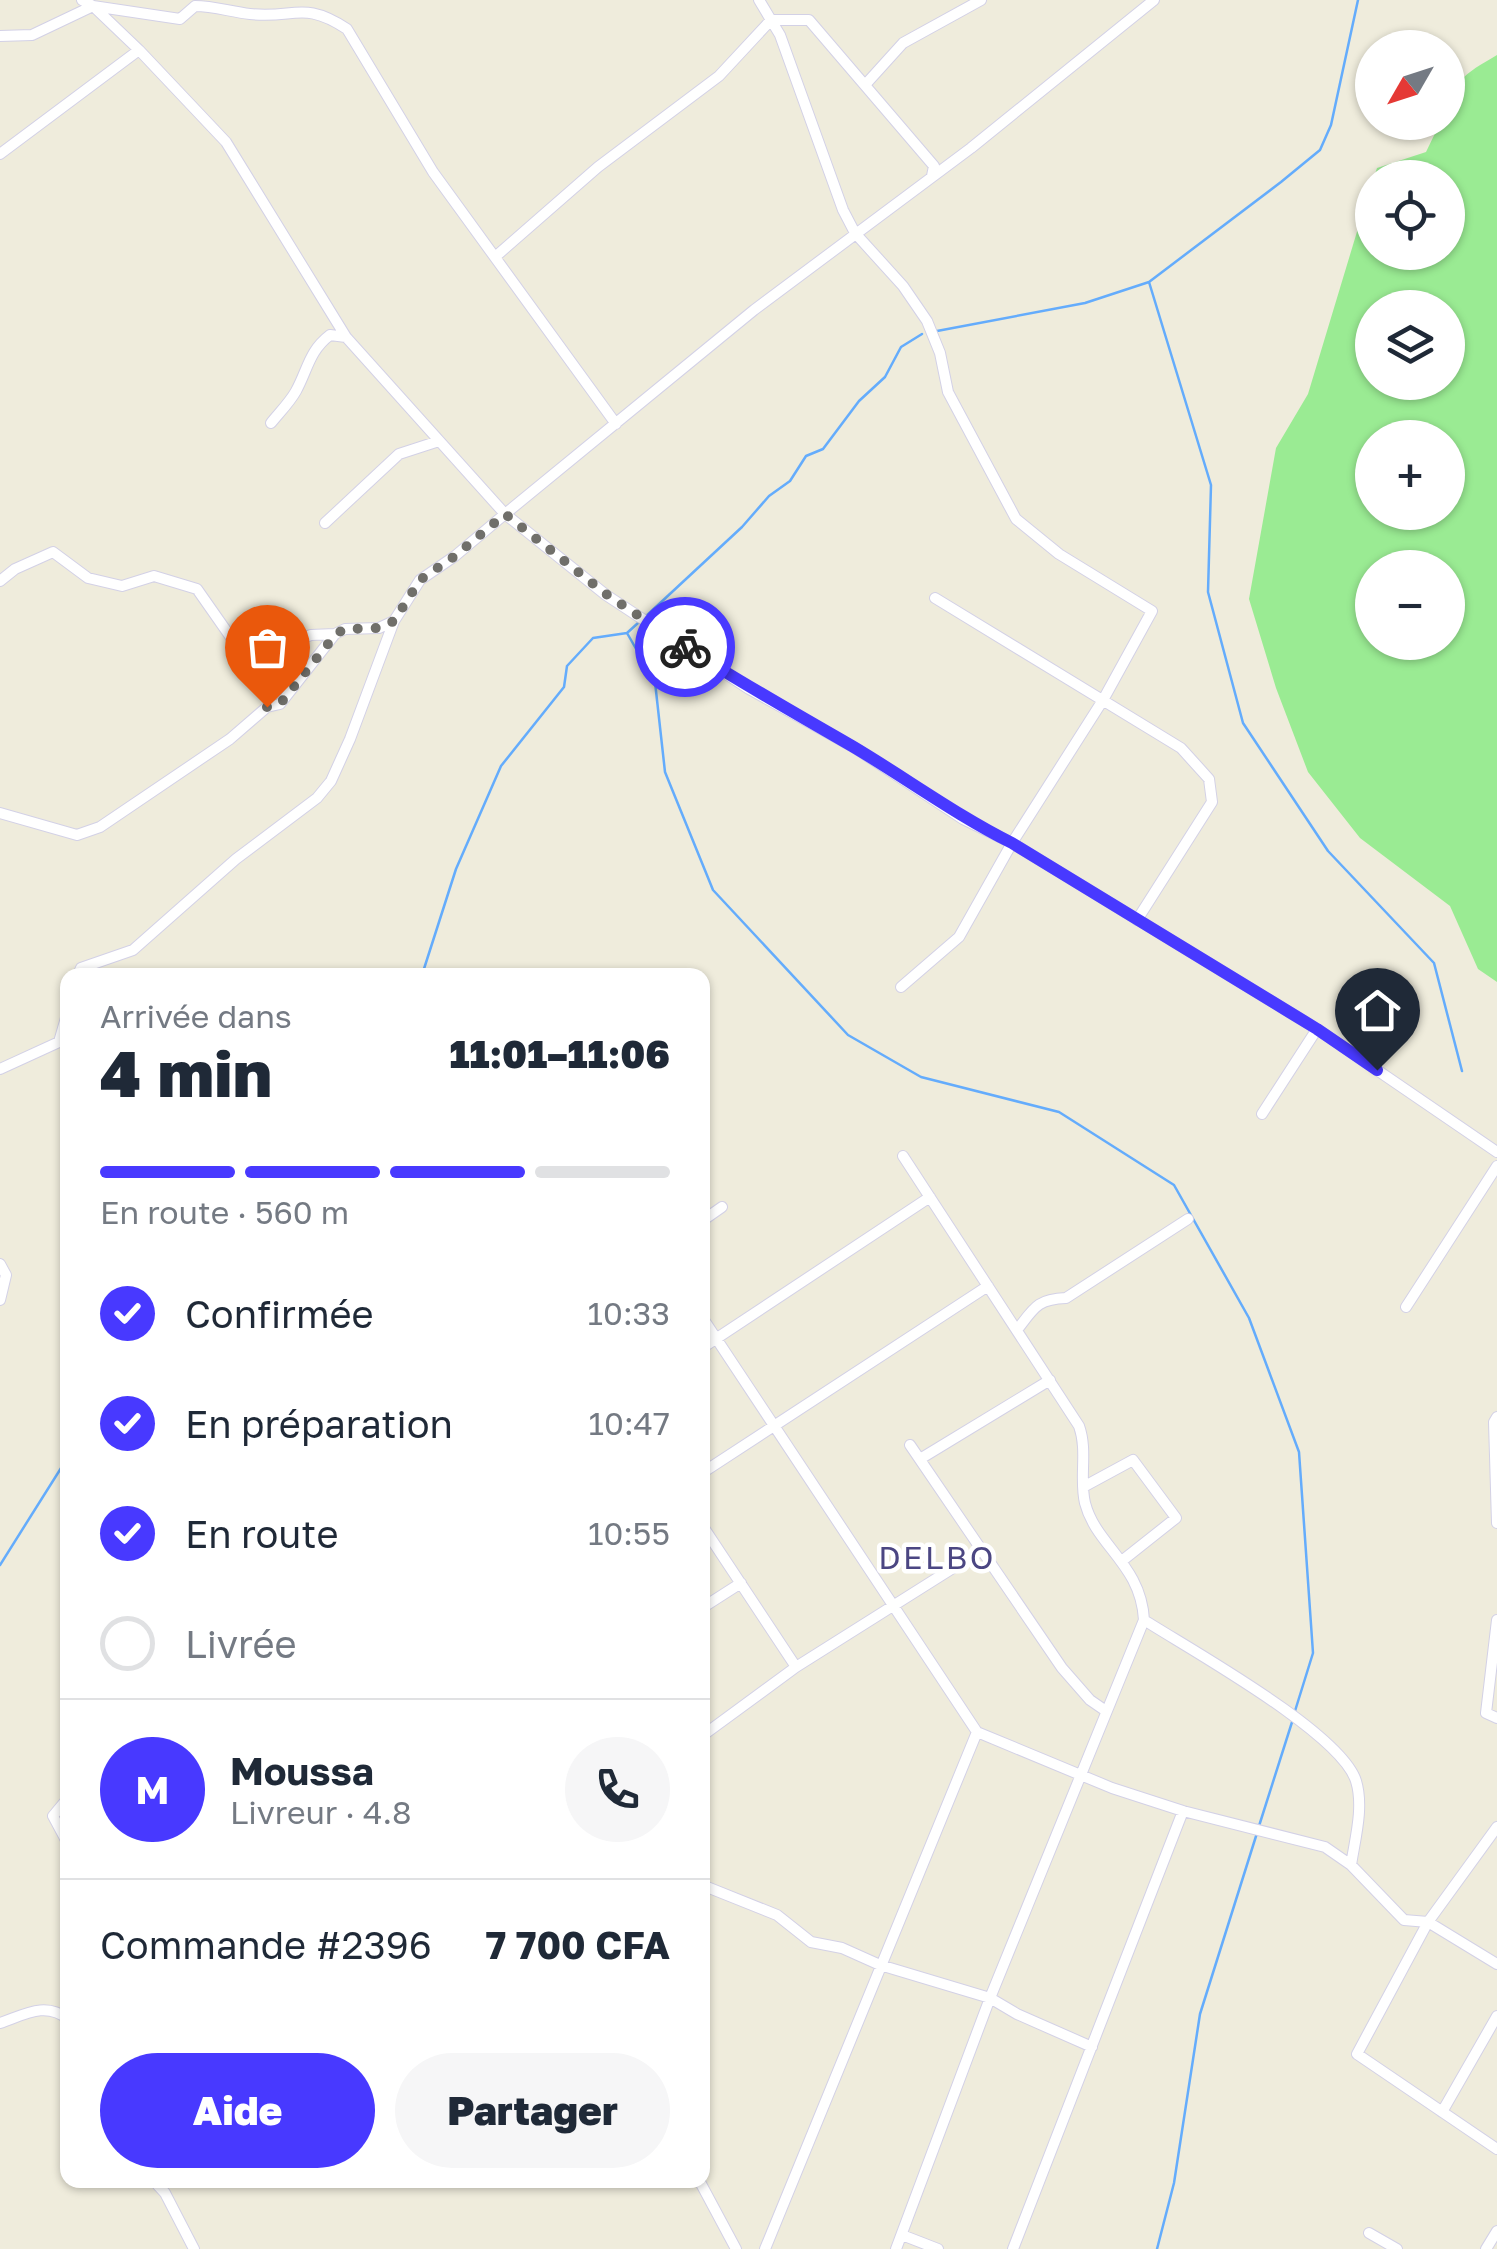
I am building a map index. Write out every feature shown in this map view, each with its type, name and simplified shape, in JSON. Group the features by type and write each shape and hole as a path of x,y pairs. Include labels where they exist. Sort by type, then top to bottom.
{"street":[{"path":"759,0 780,35 843,210 855,233 903,286 927,321 940,353 948,392 1016,519 1059,554 1152,610 1103,700 1012,843 958,938 901,987"},
{"path":"865,86 903,43 980,0"},
{"path":"80,968 133,950 236,859 317,798 332,781 394,621 420,580 1154,0"},
{"path":"0,36 32,34 88,3 180,19 195,6 254,14 301,7 328,12 348,29 433,172 616,424"},
{"path":"88,3 139,50 226,142 346,337 505,514 606,594 749,689 855,748 963,819 1012,843 1317,1029 1497,1152"},
{"path":"494,257 598,167 718,76 771,20 809,20 934,166 932,177"},
{"path":"0,154 139,50"},
{"path":"271,423 296,391 318,344 330,336 346,337"},
{"path":"325,523 400,454 439,440"},
{"path":"0,580 16,568 53,552 88,578 122,586 154,576 196,589 232,639 252,645 286,644 311,635 336,634"},
{"path":"934,598 1181,748 1209,778 1212,802 1137,920"},
{"path":"0,812 77,835 100,828 230,739 267,707 280,704 336,634 345,629 380,628 394,621"},
{"path":"1262,1114 1317,1029"},
{"path":"0,1069 58,1042 60,1036"},
{"path":"896,2249 990,1998 1144,1620 1144,1604 1123,1560 1090,1516 1084,1499 1085,1443 1079,1426 903,1156"},
{"path":"1406,1307 1497,1166"},
{"path":"710,1343 930,1197"},
{"path":"710,1215 722,1206"},
{"path":"1018,1330 1036,1306 1048,1298 1066,1298 1188,1219"},
{"path":"0,1264 6,1276 0,1300"},
{"path":"710,1468 988,1286"},
{"path":"710,1330 977,1732 1182,1811 1324,1848 1351,1865 1404,1920 1428,1922 1497,1964"},
{"path":"920,1459 1050,1380"},
{"path":"1497,1416 1497,1522"},
{"path":"910,1444 1062,1668 1106,1712"},
{"path":"1085,1486 1133,1460 1176,1518 1123,1560"},
{"path":"710,1537 796,1668"},
{"path":"710,1730 796,1668 980,1551"},
{"path":"710,1603 741,1583"},
{"path":"1144,1620 1232,1674 1344,1759 1360,1794 1351,1865"},
{"path":"1497,1620 1486,1713 1497,1718"},
{"path":"765,2249 977,1732"},
{"path":"60,1808 53,1816 60,1829"},
{"path":"1013,2249 1182,1811"},
{"path":"1497,1827 1494,1841 1428,1922 1357,2054 1497,2149"},
{"path":"710,1888 777,1916 811,1942 842,1948 880,1965 990,1998 1092,2046"},
{"path":"0,2023 41,2009 60,2013"},
{"path":"1442,2112 1497,2016"},
{"path":"160,2188 194,2249"},
{"path":"703,2188 736,2249"},
{"path":"1486,2249 1497,2232"},
{"path":"1369,2233 1397,2249"},
{"path":"902,2234 938,2249"}],"green space":[{"path":"1497,55 1497,982 1478,969 1450,906 1360,838 1308,772 1276,688 1249,599 1276,448 1308,394 1355,238 1355,270 1465,270 1465,160 1402,160 1426,152 1432,140 1465,140 1467,74"}],"waterway":[{"path":"937,331 1085,303 1149,282 1281,182 1320,150 1331,125 1358,0"},
{"path":"1149,282 1211,485 1208,592 1243,723 1328,851 1434,963 1462,1071"},
{"path":"644,618 742,527 769,496 790,481 806,456 823,449 859,401 885,377 901,347 922,334"},
{"path":"424,968 456,869 501,766 564,687 567,666 593,638 627,633 638,623"},
{"path":"627,633 655,682 665,772 713,890 848,1035 921,1077 1059,1112 1174,1185 1249,1318 1299,1452 1313,1653 1295,1711"},
{"path":"0,1565 60,1470"},
{"path":"1259,1826 1293,1719"},
{"path":"1157,2249 1174,2183 1200,2014 1257,1833"}],"way so far":[{"path":"267,707 280,704 336,634 345,629 380,628 394,621 420,580 505,514 606,594 685,647"}],"district":[{"name":"DELBO","path":"937,1558"}],"route":[{"path":"685,647 749,689 855,748 963,819 1012,843 1317,1029 1377,1070"}]}
